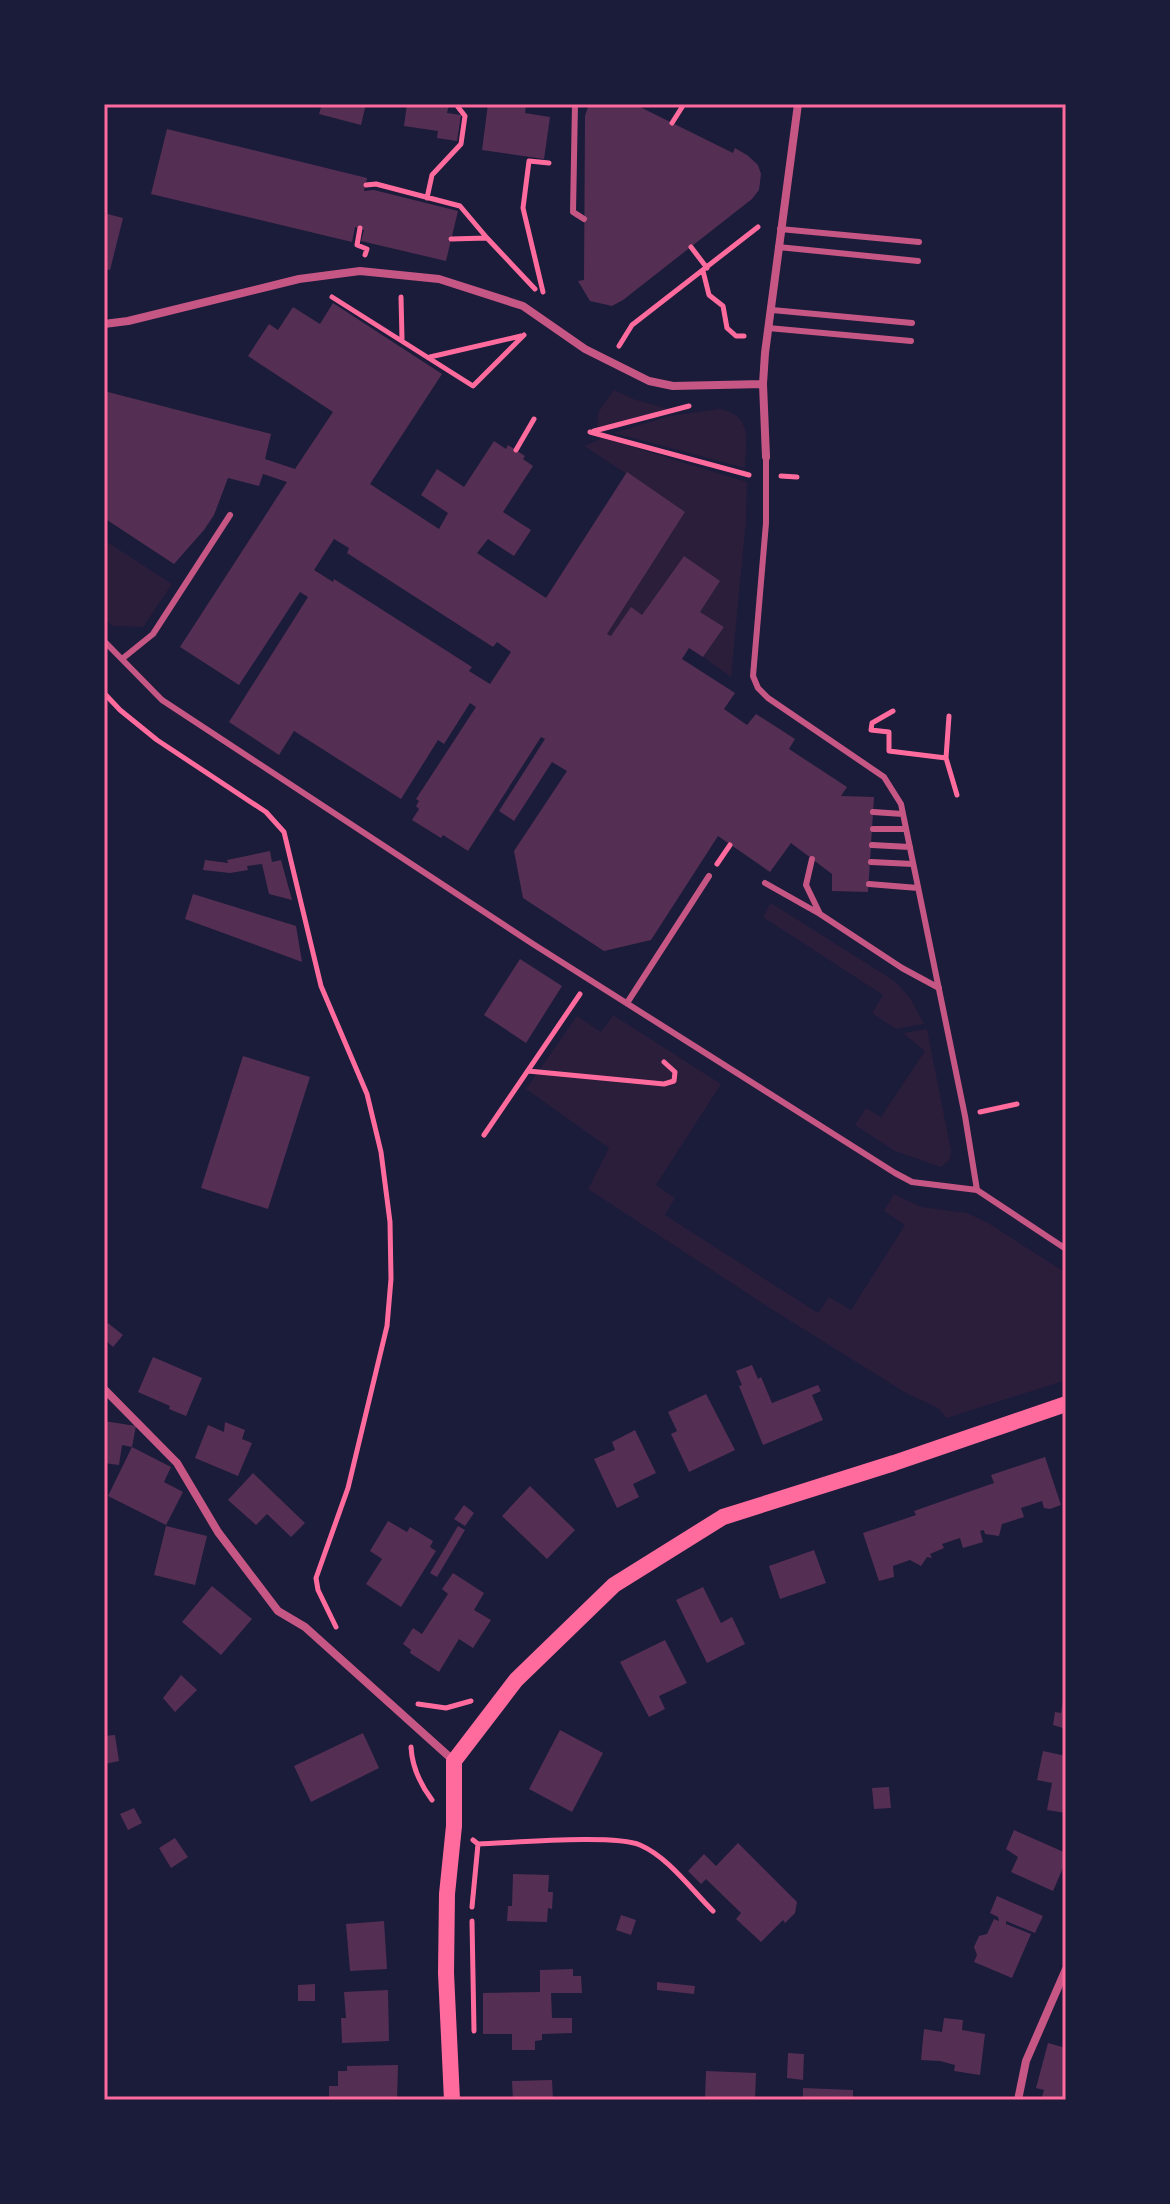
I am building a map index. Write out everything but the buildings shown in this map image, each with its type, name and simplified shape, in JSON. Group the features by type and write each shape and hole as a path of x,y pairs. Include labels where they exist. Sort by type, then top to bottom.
{"main road":[{"path":"452,2100 446,1973 447,1894 454,1826 454,1761 516,1680 614,1585 723,1517 1066,1404"}],"street":[{"path":"766,457 763,384 768,328 798,104"},
{"path":"104,324 128,321 299,279 360,271 439,279 523,306 585,349 649,381 673,386 763,384"},
{"path":"104,1389 177,1463 218,1532 278,1611 305,1627 454,1761"},
{"path":"1018,2100 1026,2061 1066,1969"}],"lane":[{"path":"575,104 573,212 584,219"},
{"path":"780,229 919,242"},
{"path":"778,247 918,261"},
{"path":"772,310 912,323"},
{"path":"768,328 911,341"},
{"path":"766,457 766,523 753,676 758,688 768,698 884,777 901,804 977,1190"},
{"path":"122,659 153,634 230,515"},
{"path":"104,641 162,700 627,1003 895,1173 912,1182 977,1190 1066,1249"},
{"path":"873,812 903,814"},
{"path":"873,829 906,829"},
{"path":"872,845 910,847"},
{"path":"812,859 806,885 820,914"},
{"path":"871,862 913,864"},
{"path":"627,1003 709,876"},
{"path":"765,883 939,988"},
{"path":"869,884 918,888"}],"path":[{"path":"672,123 684,104"},
{"path":"427,198 432,175 461,144 465,116 458,107"},
{"path":"366,185 376,184 460,206 532,288 543,292 523,208 529,161 549,163"},
{"path":"619,346 632,325 758,227"},
{"path":"360,228 357,245 367,249"},
{"path":"451,239 487,238"},
{"path":"691,247 705,269 709,295 723,306 727,328 736,336 744,336"},
{"path":"332,297 473,386 524,335 429,358"},
{"path":"401,297 402,340"},
{"path":"702,404 590,432 749,475"},
{"path":"516,450 534,419"},
{"path":"780,476 797,477"},
{"path":"104,693 157,740 266,812 284,832 321,986 367,1094 381,1152 390,1222 391,1279 387,1326 348,1488 316,1578 318,1590 340,1633"},
{"path":"893,711 872,723 871,730 889,732 889,751 946,758"},
{"path":"949,716 946,758 957,795"},
{"path":"484,1135 579,995"},
{"path":"528,1071 664,1084 674,1081 675,1072 664,1062"},
{"path":"980,1112 1017,1104"},
{"path":"483,1696 446,1708 410,1702 411,1758 429,1796 454,1826 478,1844 615,1840 638,1844 659,1856 713,1911"},
{"path":"475,2045 472,1909 478,1844"}],"shaded area":[{"path":"614,390 668,409 597,427 599,411"},
{"path":"719,409 730,412 743,423 745,468 614,433 669,416"},
{"path":"603,438 747,482 731,677 703,657 724,627 700,612 683,557 642,615 611,636 607,634 685,512 584,446"},
{"path":"104,540 172,584 143,627 112,626 104,617"},
{"path":"771,903 896,982 910,998 924,1024 896,1029 872,1013 883,995 763,917"},
{"path":"613,1015 721,1084 656,1185 675,1198 665,1215 818,1313 829,1297 851,1310 905,1225 884,1211 894,1194 921,1207 967,1213 1066,1273 1066,1380 947,1418 938,1408 906,1393 776,1312 588,1189 609,1148 526,1089 577,1016 601,1032"},
{"path":"927,1029 951,1151 950,1159 941,1167 895,1151 855,1125 866,1108 881,1117 925,1051 903,1033"}]}
